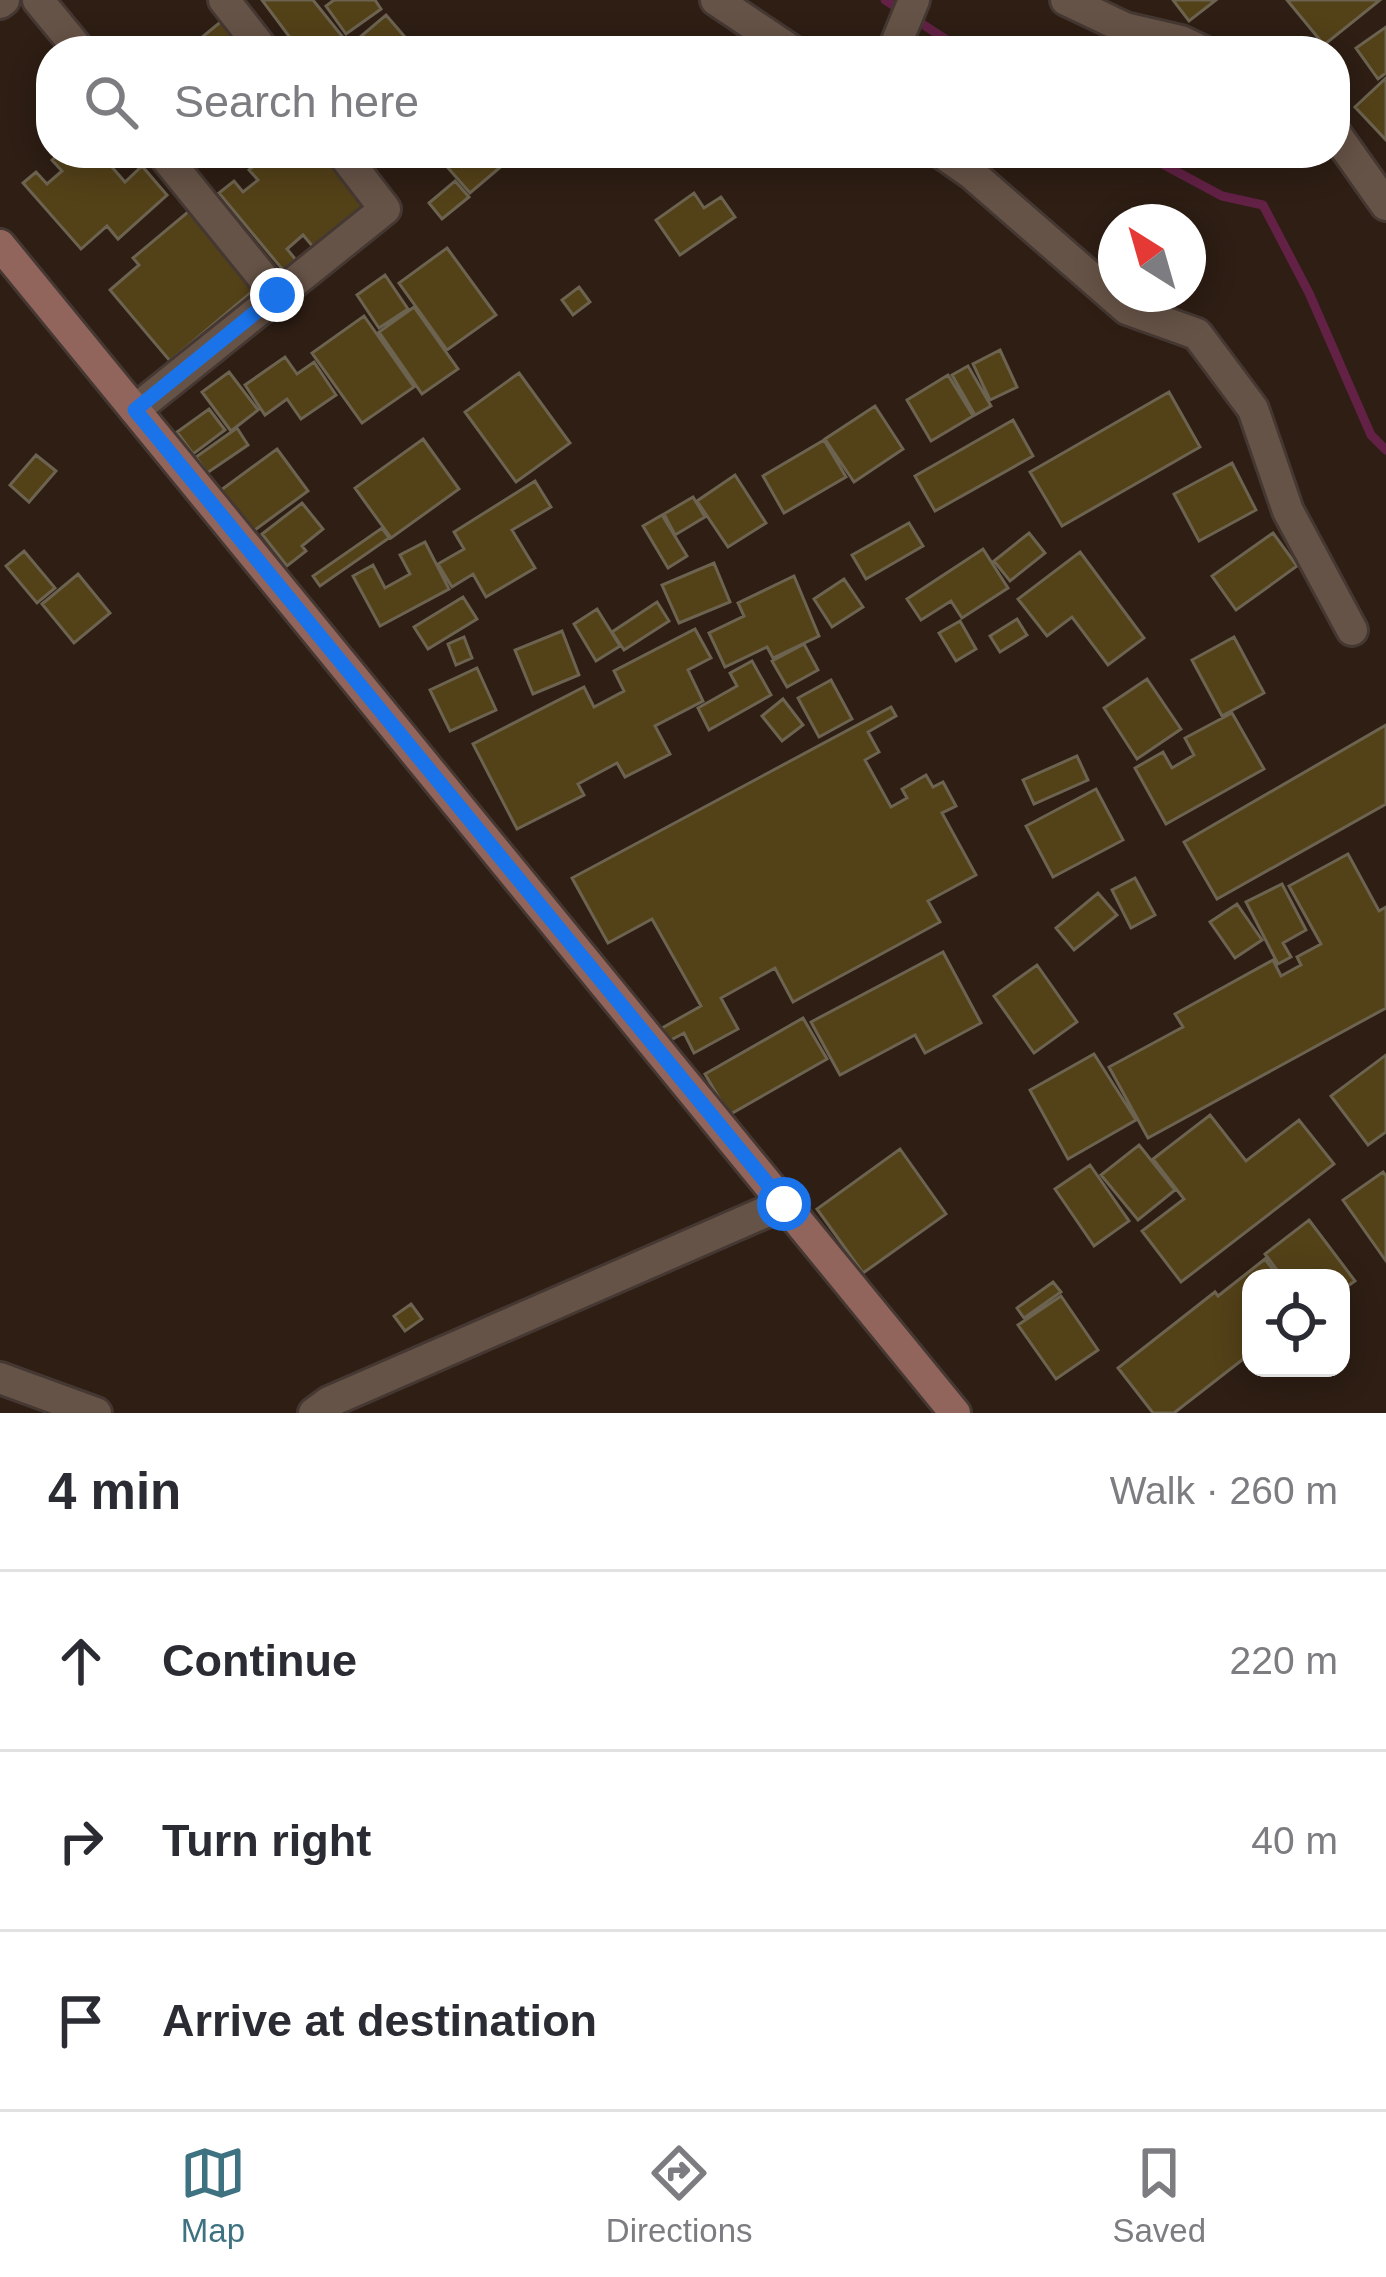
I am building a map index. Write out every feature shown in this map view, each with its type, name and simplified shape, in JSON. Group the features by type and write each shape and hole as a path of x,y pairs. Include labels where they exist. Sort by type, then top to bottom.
{"main road":[{"path":"0,244 955,1413"}],"street":[{"path":"38,0 68,36"},
{"path":"224,0 252,36"},
{"path":"716,0 770,36"},
{"path":"899,36 914,0"},
{"path":"1066,0 1125,28 1159,36"},
{"path":"1350,155 1386,205"},
{"path":"174,168 277,295"},
{"path":"135,410 385,208 354,168"},
{"path":"963,168 1127,309 1197,334 1253,409 1288,511 1352,630"},
{"path":"314,1413 784,1204"},
{"path":"0,1378 96,1413"}],"building":[{"path":"262,0 313,0 342,36 289,36"},
{"path":"334,0 375,0 381,9 346,34 326,6"},
{"path":"1173,0 1216,0 1189,21"},
{"path":"1287,0 1380,0 1335,36 1317,36"},
{"path":"229,15 246,36 203,36"},
{"path":"386,15 404,36 361,36"},
{"path":"1386,27 1386,73 1378,79 1356,48"},
{"path":"1386,78 1386,140 1355,107"},
{"path":"59,168 113,168 125,182 144,168 167,195 118,239 107,226 81,249 23,183 36,172 47,184 62,171"},
{"path":"351,168 375,197 314,248 303,235 287,249 296,260 283,270 219,193 234,181 243,192 258,180 249,170"},
{"path":"448,168 499,168 470,193"},
{"path":"455,181 469,197 442,219 429,203"},
{"path":"694,193 704,208 721,197 735,217 680,255 656,220"},
{"path":"195,206 261,284 170,361 110,290 139,265 133,258"},
{"path":"447,248 496,315 447,350 399,283"},
{"path":"385,275 408,309 379,328 357,295"},
{"path":"579,287 590,302 573,315 562,300"},
{"path":"414,307 458,369 422,394 379,332"},
{"path":"364,316 414,387 362,423 312,353"},
{"path":"1000,350 1017,387 990,400 973,364"},
{"path":"285,357 297,374 314,362 336,395 301,419 287,399 265,415 245,385"},
{"path":"968,366 991,406 975,415 952,375"},
{"path":"229,372 258,410 231,431 202,392"},
{"path":"519,373 570,443 516,482 465,412"},
{"path":"948,375 973,416 931,441 907,400"},
{"path":"1169,392 1200,447 1062,526 1030,472"},
{"path":"875,406 903,449 854,482 825,439"},
{"path":"209,409 225,430 193,454 177,432"},
{"path":"1013,420 1033,456 935,511 915,476"},
{"path":"237,428 248,445 207,473 196,457"},
{"path":"423,439 459,489 391,538 355,488"},
{"path":"824,440 846,477 784,513 763,476"},
{"path":"277,449 308,491 252,532 221,490"},
{"path":"36,455 56,471 29,502 10,485"},
{"path":"1232,463 1256,510 1199,541 1174,494"},
{"path":"735,475 766,523 728,547 697,501"},
{"path":"535,481 551,507 512,530 535,568 486,597 473,574 452,587 438,564 464,549 454,532"},
{"path":"693,497 705,517 675,535 664,514"},
{"path":"302,503 323,529 287,566 262,534"},
{"path":"662,515 687,556 668,568 643,526"},
{"path":"909,523 923,546 866,579 852,555"},
{"path":"382,528 389,538 320,586 313,576"},
{"path":"1029,533 1045,553 1010,581 994,561"},
{"path":"1273,533 1297,566 1236,610 1212,576"},
{"path":"425,542 449,589 380,626 353,576 373,565 385,588 410,574 400,555"},
{"path":"983,549 1008,588 962,618 951,601 921,620 907,599"},
{"path":"24,551 55,588 37,603 6,566"},
{"path":"1080,552 1144,638 1108,665 1072,617 1047,636 1018,599"},
{"path":"714,563 730,602 679,623 662,585"},
{"path":"78,574 110,613 74,643 42,604"},
{"path":"794,576 819,636 773,658 767,647 725,667 709,633 744,616 738,603"},
{"path":"844,579 863,607 832,627 814,599"},
{"path":"463,597 477,619 428,649 414,627"},
{"path":"657,602 669,621 624,650 612,632"},
{"path":"597,609 620,646 596,661 574,624"},
{"path":"1017,619 1027,635 1000,652 990,636"},
{"path":"960,621 976,649 956,661 939,633"},
{"path":"695,629 711,658 688,670 703,701 655,726 670,754 625,777 617,763 578,784 584,795 517,829 473,744 584,687 594,707 624,691 614,671"},
{"path":"562,631 579,675 533,694 515,650"},
{"path":"464,637 472,658 456,665 448,644"},
{"path":"1234,637 1264,693 1222,716 1192,660"},
{"path":"804,644 818,670 787,687 772,661"},
{"path":"752,661 771,695 709,730 698,708 737,686 730,673"},
{"path":"477,668 496,710 450,731 430,690"},
{"path":"1147,679 1181,729 1137,759 1104,708"},
{"path":"831,680 852,719 819,737 798,698"},
{"path":"783,699 803,725 782,741 762,716"},
{"path":"891,707 896,716 868,732 879,752 865,760 891,807 907,798 902,789 926,775 933,787 943,782 956,806 942,813 976,875 928,901 940,922 793,1002 775,968 721,998 738,1029 694,1053 684,1033 669,1041 662,1028 701,1006 652,919 608,943 572,878"},
{"path":"1232,713 1264,769 1166,824 1135,768 1163,752 1172,768 1194,755 1185,738"},
{"path":"1386,725 1386,804 1217,899 1184,842"},
{"path":"1077,756 1088,780 1034,804 1023,780"},
{"path":"1096,789 1123,840 1053,877 1026,826"},
{"path":"1348,854 1379,911 1386,907 1386,1008 1148,1138 1109,1067 1183,1027 1175,1014 1273,960 1281,976 1301,965 1297,957 1321,944 1289,886"},
{"path":"1135,878 1155,915 1131,928 1112,890"},
{"path":"1282,884 1306,930 1283,943 1291,957 1278,964 1246,902"},
{"path":"1098,893 1117,915 1074,950 1056,928"},
{"path":"1237,904 1262,940 1235,958 1210,922"},
{"path":"943,952 981,1023 925,1053 915,1035 840,1075 811,1022"},
{"path":"1037,965 1077,1022 1034,1053 994,996"},
{"path":"803,1018 827,1059 729,1115 705,1074"},
{"path":"1094,1054 1136,1120 1068,1159 1030,1090"},
{"path":"1386,1055 1386,1132 1368,1145 1331,1096"},
{"path":"1210,1115 1246,1161 1299,1120 1334,1164 1181,1282 1142,1231 1184,1199 1153,1159"},
{"path":"1139,1145 1175,1190 1138,1220 1101,1175"},
{"path":"900,1149 946,1214 863,1273 817,1209"},
{"path":"1090,1165 1129,1221 1094,1246 1055,1189"},
{"path":"1383,1172 1386,1176 1386,1261 1343,1200"},
{"path":"1309,1220 1346,1269 1276,1269 1265,1254"},
{"path":"1265,1259 1272,1269 1252,1269"},
{"path":"1242,1277 1242,1360 1174,1413 1153,1413 1118,1368 1215,1292 1218,1296"},
{"path":"1053,1282 1061,1292 1024,1318 1017,1308"},
{"path":"1061,1296 1098,1350 1056,1379 1018,1325"},
{"path":"411,1304 422,1319 405,1331 394,1316"}],"waterway":[{"path":"885,0 941,36"},
{"path":"1170,168 1222,196 1263,205 1309,293 1371,435 1386,450"}],"route":[{"path":"277,295 135,410 784,1204"}]}
